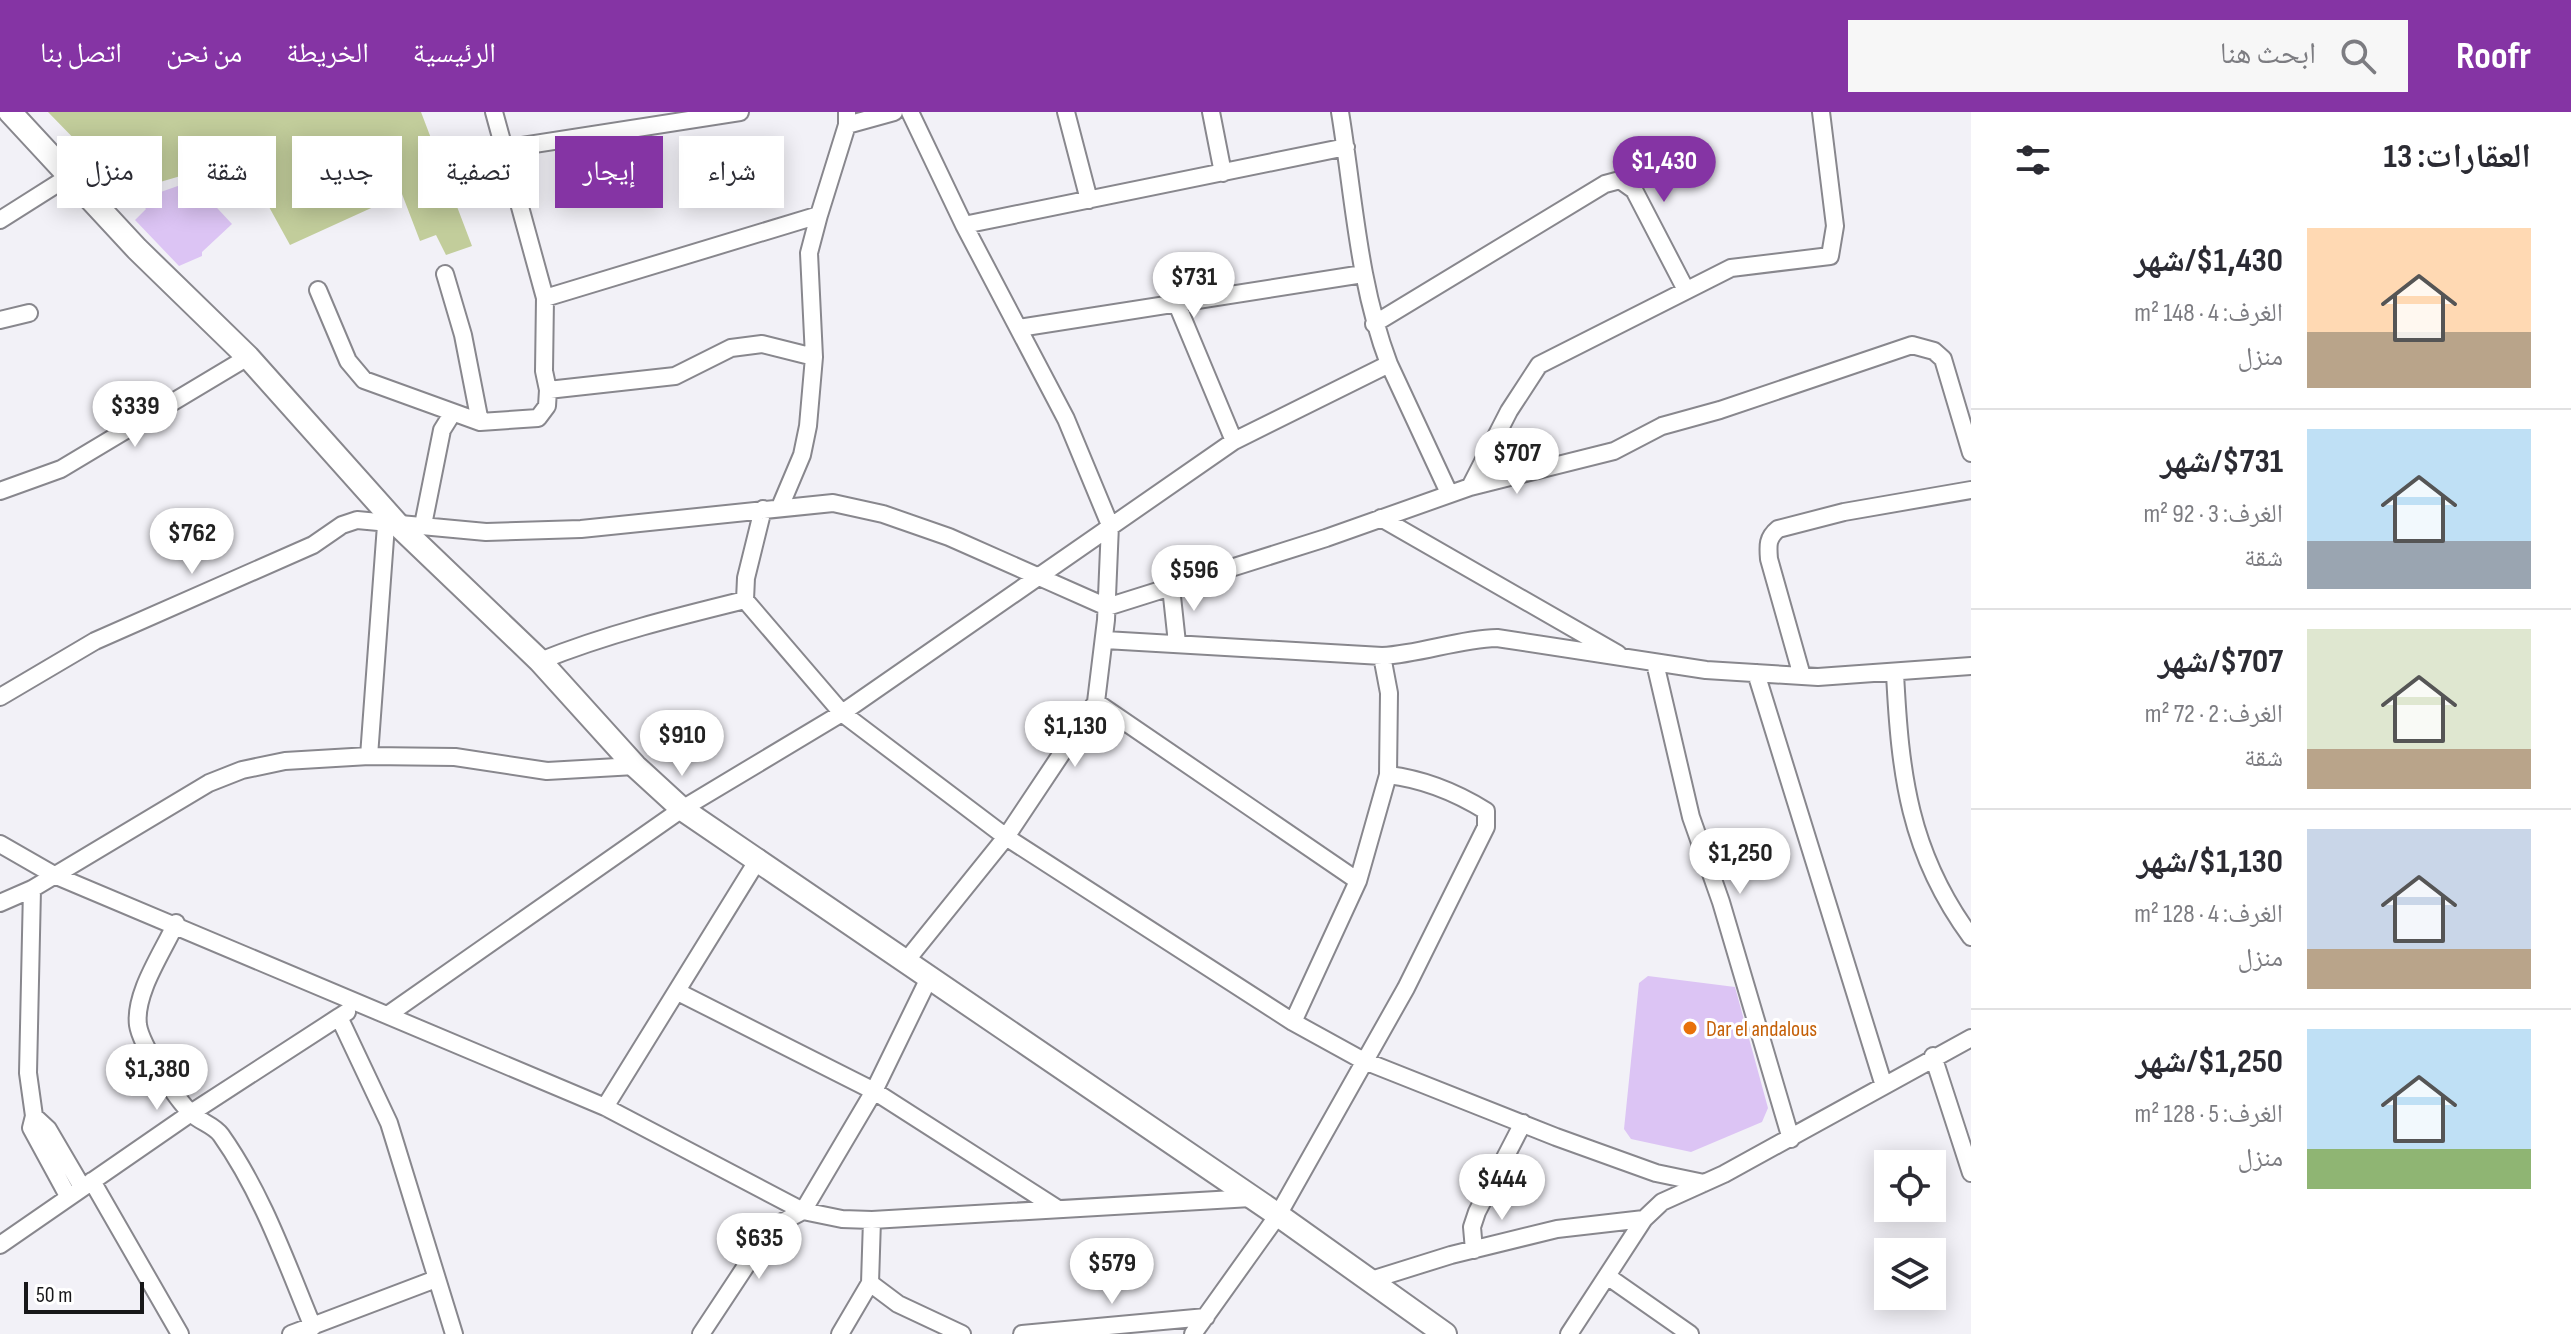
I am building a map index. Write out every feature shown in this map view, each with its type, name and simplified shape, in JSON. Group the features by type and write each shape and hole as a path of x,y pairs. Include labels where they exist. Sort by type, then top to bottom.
{"street":[{"path":"10,112 57,165"},
{"path":"494,112 500,136"},
{"path":"539,143 740,112"},
{"path":"894,112 847,119 809,253 814,357 802,455 772,508 746,578 745,600 842,713 1006,837 1293,1022 1362,1060 1645,1170 1704,1183"},
{"path":"906,961 1006,837 1096,702 1105,640 1110,525 1066,419 964,225 910,112"},
{"path":"1066,112 1089,200"},
{"path":"1211,112 1223,173"},
{"path":"1340,112 1363,274 1374,324 1389,364 1449,493"},
{"path":"1470,487 1509,411 1539,365 1731,268 1830,256 1835,226 1821,112"},
{"path":"964,225 1346,147"},
{"path":"1374,324 1605,184 1620,180 1634,190 1686,290"},
{"path":"0,220 57,184"},
{"path":"99,208 248,357 392,526 540,661 635,766 682,809 759,858 1278,1215 1445,1334"},
{"path":"318,290 353,371 388,391 480,422 538,418 547,406 548,390 544,371 545,298 520,208"},
{"path":"545,298 819,215"},
{"path":"445,274 463,335 480,422"},
{"path":"1019,328 1363,274"},
{"path":"1176,302 1234,441"},
{"path":"0,320 29,313"},
{"path":"548,390 675,376 731,348 762,344 814,357"},
{"path":"0,697 95,641 313,545 342,525 357,520 392,526 423,525 486,532 581,529 833,503 883,514 949,537 1107,607 1449,493 1614,451 1662,426 1912,345 1934,351 1943,359 1971,453"},
{"path":"0,491 61,469 248,357"},
{"path":"389,1014 682,809 842,713 1234,441 1389,364"},
{"path":"423,525 442,430 452,414"},
{"path":"1802,676 1769,559 1771,534 1778,529 1844,512 1971,490"},
{"path":"1381,518 1626,659"},
{"path":"369,756 392,526"},
{"path":"1171,587 1177,643"},
{"path":"540,661 632,629 745,600"},
{"path":"1105,640 1382,656 1417,654 1467,639 1497,638 1655,663 1802,676 1895,673 1971,666"},
{"path":"1293,1022 1358,881 1388,775 1389,693 1382,656"},
{"path":"1655,663 1691,817 1721,902 1791,1139"},
{"path":"1756,673 1884,1086"},
{"path":"1895,673 1900,763 1921,847 1947,905 1971,937"},
{"path":"1096,702 1358,881"},
{"path":"0,903 32,889 209,783 242,770 285,761 369,756 455,757 547,771 635,766"},
{"path":"1193,1334 1278,1215 1362,1060 1406,988 1486,827 1486,811 1458,795 1408,777 1388,775"},
{"path":"0,844 54,875 176,923 605,1107 803,1211 842,1219 872,1220 1251,1198"},
{"path":"605,1107 759,858"},
{"path":"32,889 28,1073 34,1116 48,1129 81,1188 180,1334"},
{"path":"176,923 139,1004 138,1027 151,1054 191,1113 219,1132 252,1188 322,1328"},
{"path":"701,1334 771,1228 803,1211 874,1091 930,976"},
{"path":"678,992 874,1091 1058,1209"},
{"path":"0,1245 191,1113 361,1002"},
{"path":"339,1017 389,1123 454,1334"},
{"path":"1569,1334 1644,1219 1662,1202 1791,1139 1933,1056 1971,1038"},
{"path":"1933,1056 1971,1173"},
{"path":"1474,1250 1472,1227 1477,1212 1523,1123"},
{"path":"1371,1280 1557,1229 1644,1219"},
{"path":"840,1334 870,1283 872,1220"},
{"path":"1607,1276 1690,1334"},
{"path":"291,1334 322,1328 436,1279"},
{"path":"870,1283 898,1304 962,1334"},
{"path":"1022,1334 1206,1317"}],"green space":[{"path":"48,112 421,112 430,136 418,136 418,208 458,208 472,246 446,255 436,235 420,241 402,194 402,136 292,136 292,208 371,208 290,245 270,208 276,208 276,136 178,136 178,177 162,181 162,136 71,136"}],"building":[{"path":"178,186 178,208 217,208 232,224 202,252 202,256 179,266 135,220 145,208 162,208 162,192"},
{"name":"Dar el andalous","path":"1648,976 1735,987 1768,1108 1762,1122 1691,1152 1631,1139 1624,1129 1639,983"}],"place":[{"name":"Dar el andalous","path":"1690,1028"}]}
